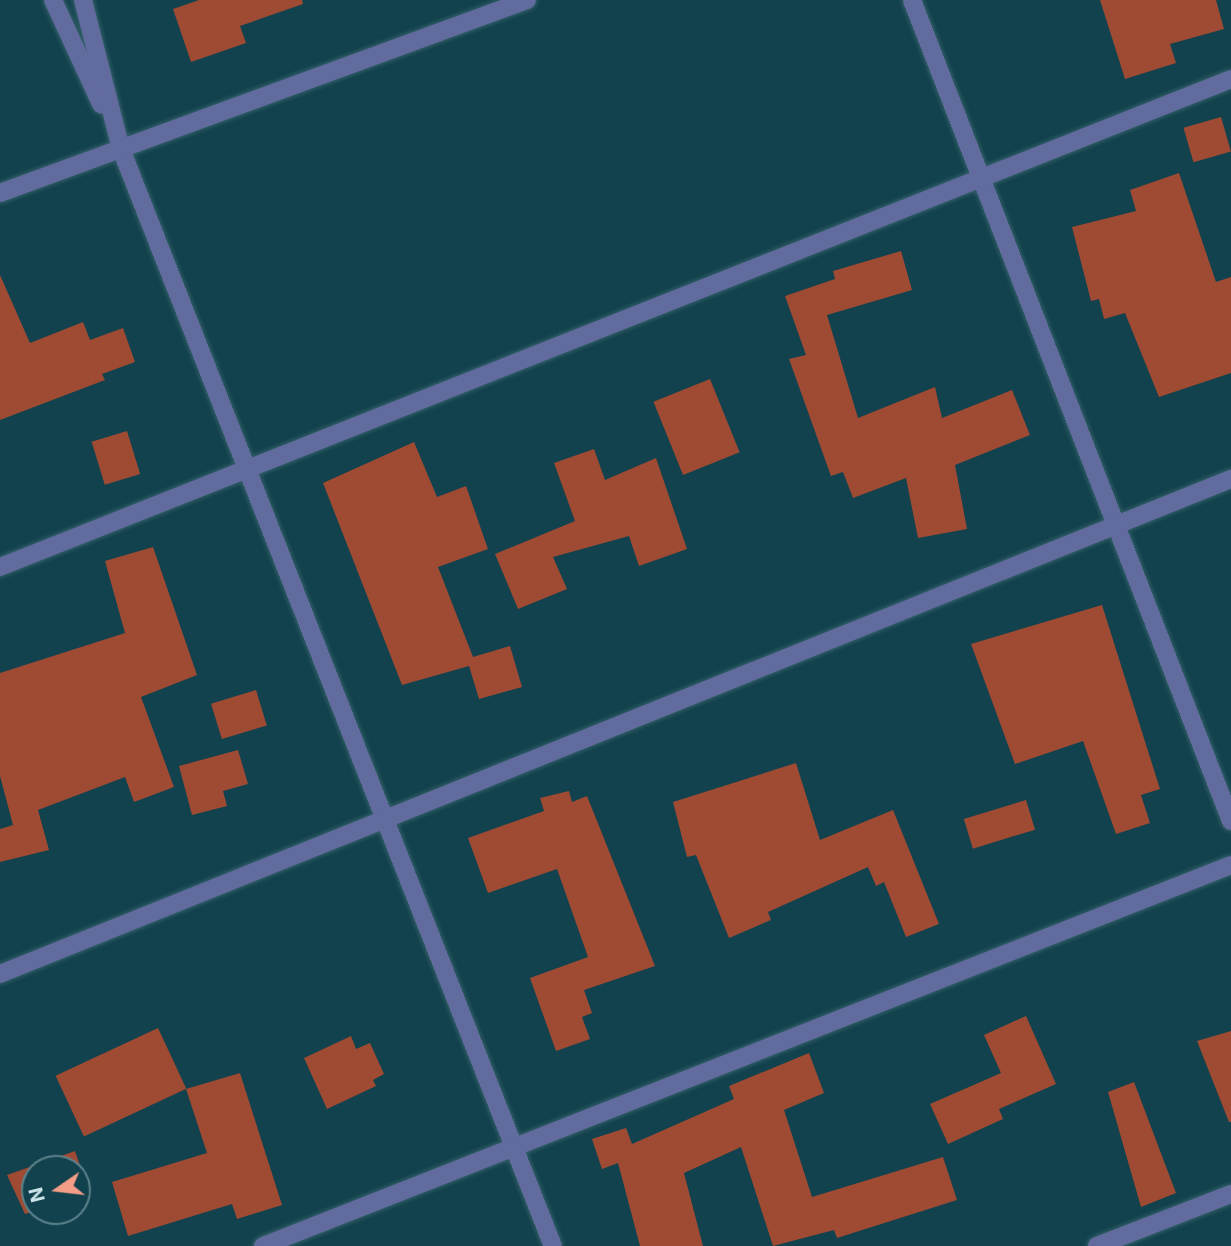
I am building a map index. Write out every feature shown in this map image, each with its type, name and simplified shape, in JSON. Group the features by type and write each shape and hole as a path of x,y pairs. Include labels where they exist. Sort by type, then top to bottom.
{"street":[{"path":"53,0 121,149 552,1246"},
{"path":"83,0 121,149"},
{"path":"0,193 527,0"},
{"path":"912,0 1231,821"},
{"path":"0,568 1231,79"},
{"path":"0,974 1231,479"},
{"path":"263,1246 1231,865"},
{"path":"1097,1246 1231,1194"}],"building":[{"path":"199,0 302,0 303,4 240,26 246,43 191,62 173,9"},
{"path":"1100,0 1216,0 1224,29 1170,44 1176,63 1125,79"},
{"path":"1221,117 1231,152 1193,162 1184,128"},
{"path":"1179,173 1216,282 1231,277 1231,373 1159,397 1125,313 1104,319 1099,299 1091,301 1072,227 1136,211 1130,190"},
{"path":"901,251 912,290 827,315 858,418 935,387 942,418 1012,390 1030,435 955,465 967,529 918,538 906,478 853,498 843,472 831,476 789,359 806,355 785,296 835,279 833,271"},
{"path":"0,275 30,343 83,322 90,340 123,328 135,362 102,374 105,380 0,420"},
{"path":"710,379 740,452 683,475 653,402"},
{"path":"127,431 140,474 105,485 92,442"},
{"path":"414,442 437,497 466,486 488,549 438,567 473,657 510,646 522,687 479,699 469,666 402,685 323,483"},
{"path":"594,449 605,480 656,458 687,549 639,566 629,536 553,557 567,589 518,609 495,554 575,521 554,463"},
{"path":"153,547 197,675 141,697 174,787 134,802 125,777 38,810 49,850 0,862 0,829 13,825 0,776 0,673 125,633 105,561"},
{"path":"1102,605 1160,789 1141,795 1150,823 1116,834 1083,741 1015,764 971,644"},
{"path":"256,690 267,725 222,739 211,704"},
{"path":"238,750 248,784 223,791 227,806 192,815 179,766"},
{"path":"796,763 820,840 893,810 939,924 906,937 884,882 876,886 868,867 768,912 771,920 729,938 696,855 687,857 673,802"},
{"path":"569,791 572,802 587,796 655,966 584,990 592,1013 582,1017 590,1039 556,1051 530,978 588,957 557,869 488,893 468,838 544,811 540,798"},
{"path":"1026,800 1035,830 973,849 964,819"},
{"path":"1026,1016 1056,1084 999,1109 1003,1119 948,1144 930,1104 1001,1073 984,1035"},
{"path":"158,1028 186,1089 84,1136 56,1076"},
{"path":"1231,1031 1231,1122 1229,1122 1197,1041"},
{"path":"351,1036 356,1049 370,1043 384,1074 373,1080 376,1086 327,1109 304,1058"},
{"path":"809,1053 824,1093 784,1110 812,1197 943,1157 957,1200 837,1238 834,1230 773,1246 741,1147 684,1173 703,1246 640,1246 618,1163 602,1169 592,1139 626,1128 632,1144 734,1099 729,1086"},
{"path":"240,1073 282,1205 237,1219 232,1204 128,1236 112,1182 207,1153 186,1089"},
{"path":"1134,1082 1176,1193 1141,1207 1108,1092"},
{"path":"21,1170 21,1205 7,1175"}]}
